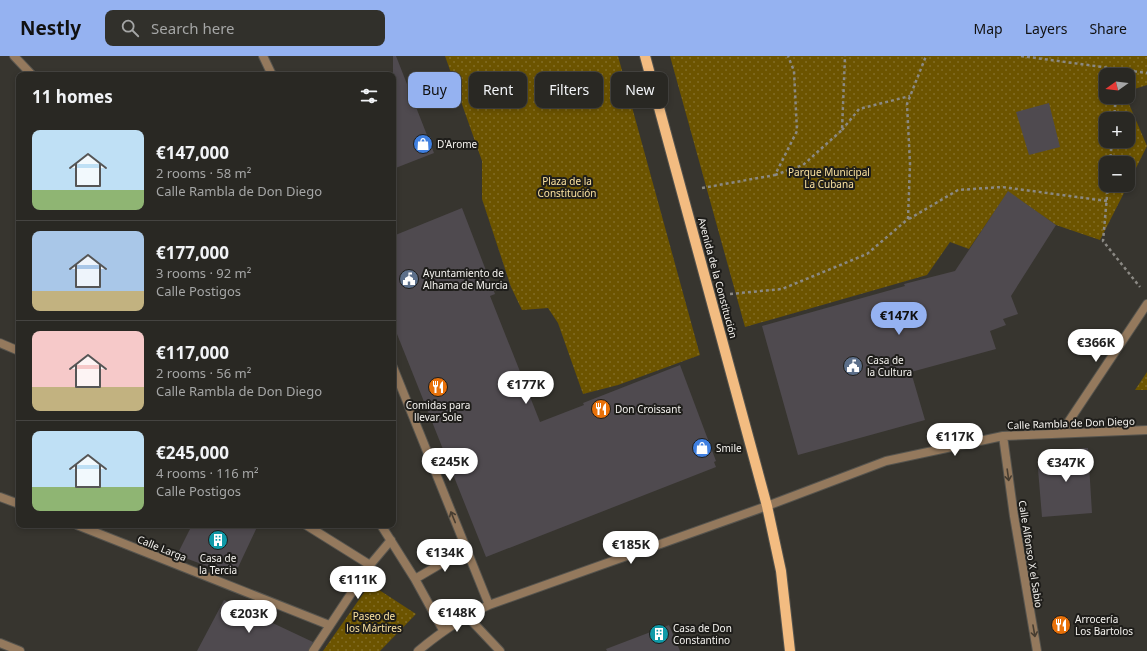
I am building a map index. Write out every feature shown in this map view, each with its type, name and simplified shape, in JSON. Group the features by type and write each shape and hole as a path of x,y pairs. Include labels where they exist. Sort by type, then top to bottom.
{"main road":[{"name":"Avenida de la Constitución","path":"645,56 767,506 781,571 790,651"}],"street":[{"path":"14,56 29,72"},
{"path":"263,56 271,72"},
{"path":"1061,433 1147,304"},
{"path":"0,343 16,350"},
{"path":"396,374 489,605 466,615 443,630 418,651"},
{"name":"Calle Rambla de Don Diego","path":"489,605 767,506 886,461 1003,436 1147,430"},
{"name":"Calle Alfonso X el Sabio","path":"1003,436 1014,516 1037,651"},
{"path":"0,497 16,503"},
{"name":"Calle Larga","path":"85,528 329,625"},
{"path":"311,528 370,565"},
{"path":"383,528 415,578 443,630"},
{"path":"313,651 370,565 390,540"},
{"path":"415,578 466,549"},
{"path":"466,615 500,651"},
{"path":"0,643 20,651"}],"path":[{"path":"775,175 797,131 794,71 788,56"},
{"path":"842,130 845,56"},
{"path":"908,219 910,164 907,104 926,56"},
{"path":"1021,56 1118,68"},
{"path":"1135,71 1147,73"},
{"path":"682,193 718,184 775,175 803,165 842,130 859,109 910,96"},
{"path":"710,296 782,289 867,254 908,219 958,190 1002,187 1106,201"},
{"path":"1107,192 1103,241 1142,289"}],"green space":[{"name":"Plaza de la Constitución","path":"445,56 618,56 622,72 611,72 611,108 632,108 700,355 618,385 583,394 558,323 548,308 522,310 511,287 482,199 482,161 461,101 461,72 451,72"},
{"name":"Parque Municipal La Cubana","path":"670,56 1147,56 1147,85 1135,89 1135,68 1099,68 1099,104 1129,104 1132,112 1099,112 1099,148 1135,148 1135,118 1147,146 1135,170 1135,156 1099,156 1099,192 1124,192 1100,240 1056,225 1008,192 969,249 950,242 927,275 745,327"},
{"path":"1147,372 1147,390 1135,390"},
{"name":"Paseo de los Mártires","path":"370,584 416,614 380,651 323,651"}],"building":[{"path":"393,56 396,56 408,87 408,108 416,108 434,153 396,168 396,72 393,72"},
{"path":"1049,103 1060,147 1029,155 1016,112"},
{"path":"1008,191 1056,225 1011,296 1018,314 1003,319 1006,325 990,331 996,349 911,372 925,420 798,455 762,326 905,286 904,284 955,271"},
{"path":"462,208 495,294 490,296 540,422 584,405 583,403 680,365 716,461 714,462 716,467 486,557 396,332 396,235"},
{"path":"1088,448 1092,513 1042,517 1038,469 1054,450"},
{"name":"Casa de la Tercia","path":"190,528 257,528 234,576 177,555"},
{"path":"224,600 313,642 308,651 197,651"},
{"name":"Casa de Don Constantino","path":"669,625 680,651 607,651 606,649"}],"place":[{"name":"D'Arome","path":"423,144"},
{"name":"Ayuntamiento de Alhama de Murcia","path":"409,279"},
{"name":"Casa de la Cultura","path":"853,366"},
{"name":"Comidas para llevar Sole","path":"438,387"},
{"name":"Don Croissant","path":"601,409"},
{"name":"Smile","path":"702,448"},
{"name":"Casa de la Tercia","path":"218,540"},
{"name":"Arrocería Los Bartolos","path":"1061,625"},
{"name":"Casa de Don Constantino","path":"659,634"}]}
